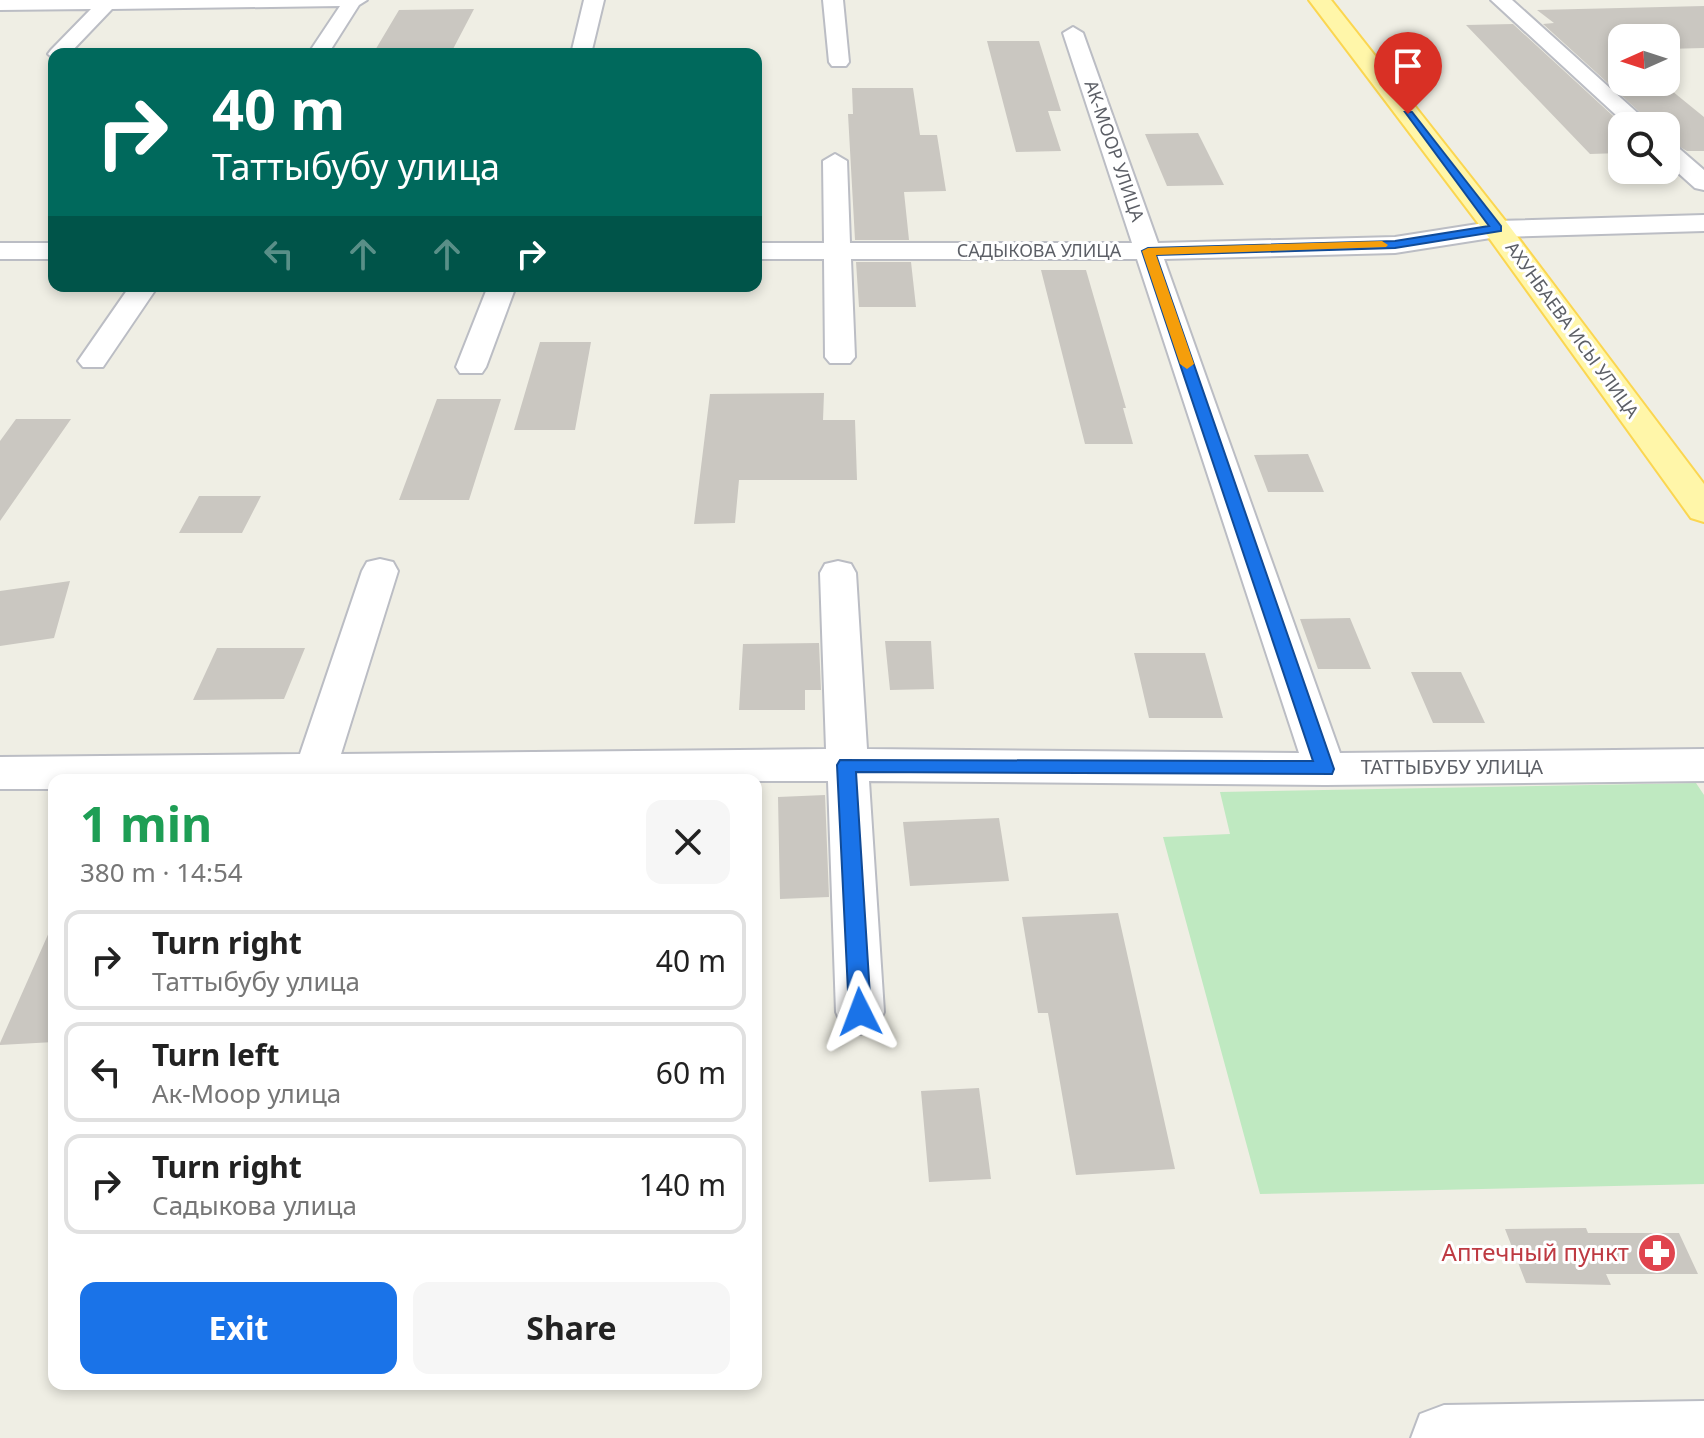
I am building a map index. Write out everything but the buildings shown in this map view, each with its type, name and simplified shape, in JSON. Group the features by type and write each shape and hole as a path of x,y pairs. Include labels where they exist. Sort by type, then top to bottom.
{"main road":[{"name":"АХУНБАЕВА ИСЫ УЛИЦА","path":"1320,0 1497,229 1704,510"}],"street":[{"path":"0,4 355,0"},
{"path":"322,48 355,0"},
{"path":"582,48 594,0"},
{"path":"833,0 839,62"},
{"path":"1501,0 1625,112"},
{"path":"64,48 107,3"},
{"name":"АК-МООР УЛИЦА","path":"1073,33 1325,769"},
{"path":"835,161 840,357"},
{"path":"1680,162 1704,183"},
{"name":"САДЫКОВА УЛИЦА","path":"762,251 1148,251 1395,245 1497,229 1704,223"},
{"path":"0,251 48,251"},
{"path":"93,361 140,292"},
{"path":"471,367 500,292"},
{"path":"314,774 380,571"},
{"path":"838,573 860,1012"},
{"name":"ТАТТЫБУБУ УЛИЦА","path":"367,774 846,765 1325,769 1704,765"},
{"name":"ТАТТЫБУБУ УЛИЦА","path":"0,773 157,774"},
{"path":"1444,1438 1704,1434"}],"green space":[{"path":"1696,783 1704,795 1704,1184 1260,1194 1163,837 1230,834 1220,792"}],"slow traffic":[{"path":"1187,364 1148,251 1382,245"}],"place":[{"name":"Аптечный пункт","path":"1657,1253"}],"route":[{"path":"860,1012 846,765 1325,769 1148,251 1395,245 1497,229 1408,114"}]}
